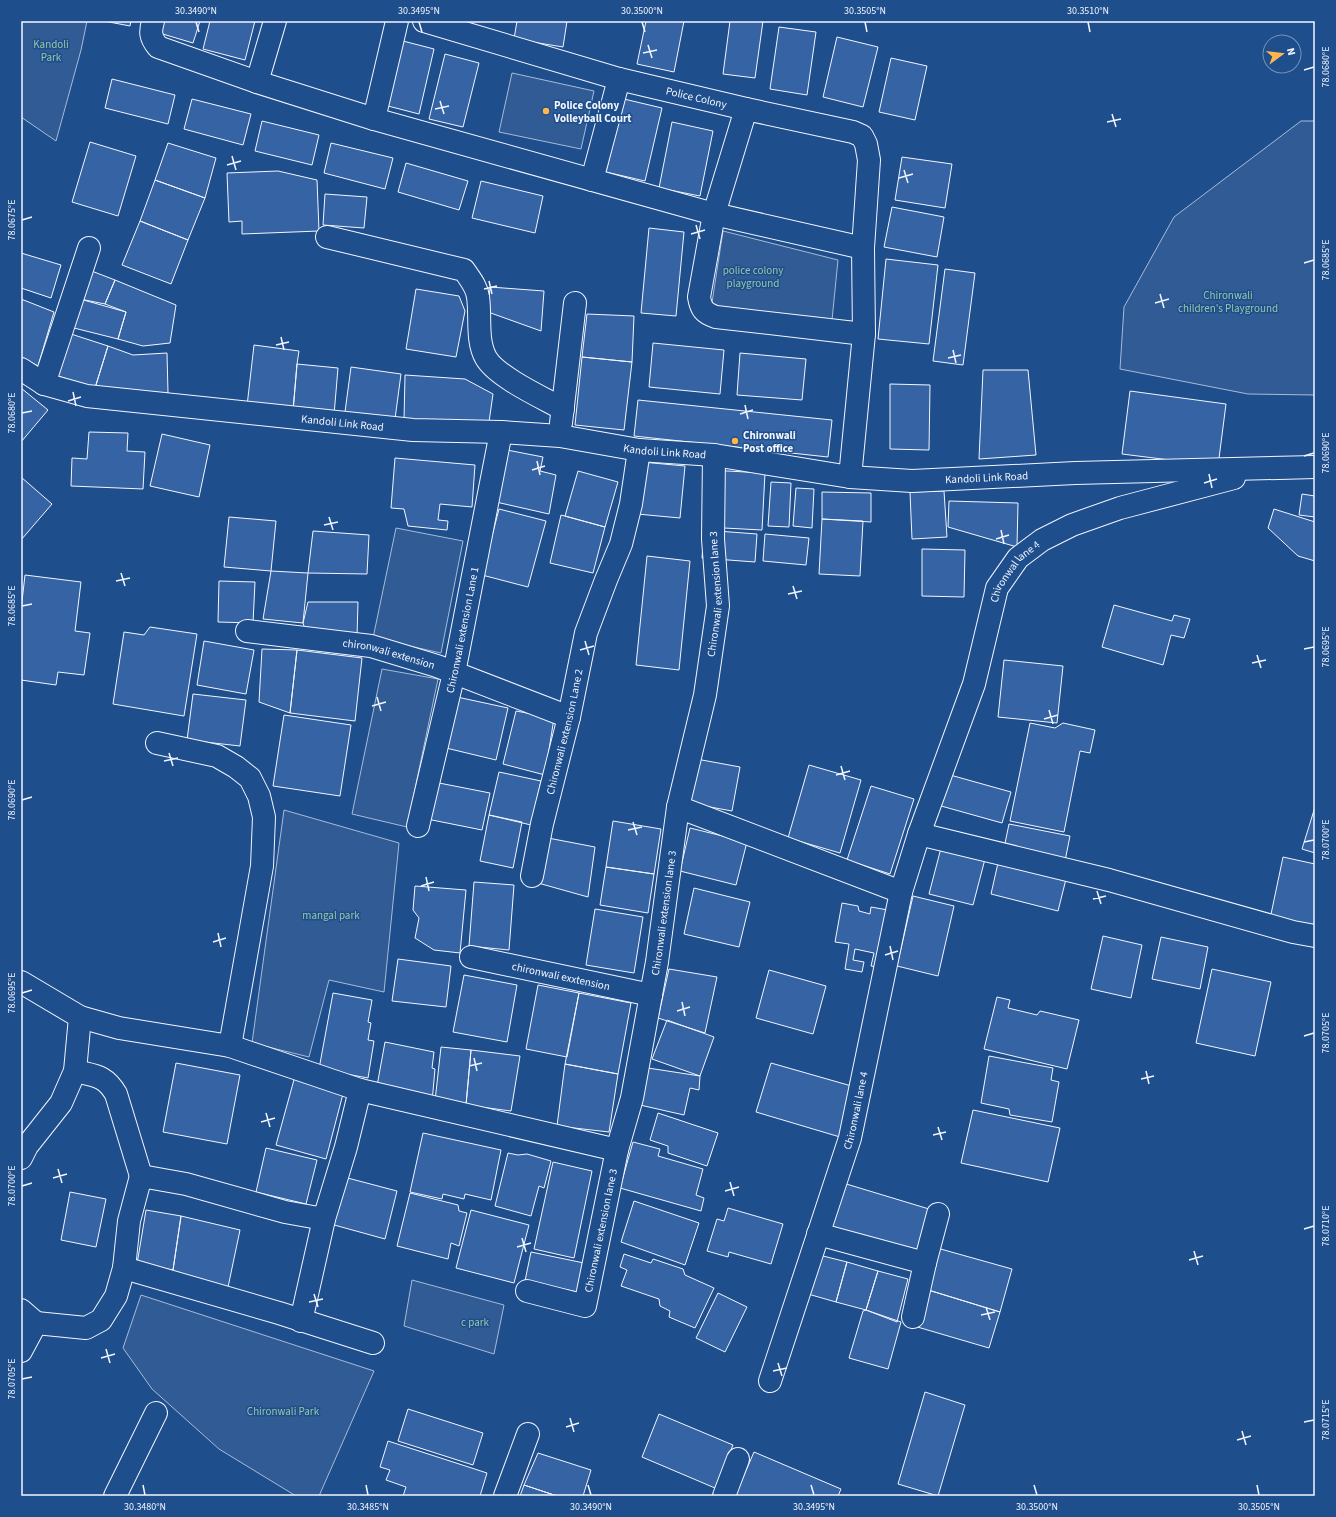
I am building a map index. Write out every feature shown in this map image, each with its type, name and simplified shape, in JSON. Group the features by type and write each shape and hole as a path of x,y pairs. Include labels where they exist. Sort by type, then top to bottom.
{"street":[{"path":"153,21 150,33 158,47 258,82 374,119 714,214 863,248 864,334 850,477"},
{"path":"258,82 275,21"},
{"path":"374,119 397,21"},
{"name":"Police Colony","path":"424,21 619,79 746,109 853,132 862,136 866,144 869,160 863,248"},
{"path":"592,180 619,79"},
{"path":"746,109 714,214 699,297 701,307 707,314 716,317 864,334"},
{"path":"327,238 464,270 474,284 478,296 481,344 486,359 506,378 563,409"},
{"path":"44,384 89,248"},
{"path":"560,436 575,303"},
{"name":"Kandoli Link Road","path":"21,369 44,384 87,396 413,430 501,432 560,436 639,450 714,455 850,477 912,481 1075,473 1315,467"},
{"name":"Chironwali extension Lane 1","path":"418,826 454,673 501,432"},
{"name":"Chironwali extension Lane 2","path":"532,876 542,824 569,717 586,633 621,544 631,504 639,450"},
{"name":"Chironwali extension lane 3","path":"527,1291 586,1306 617,1150 632,1098 651,995 678,807 705,695 718,606 713,539 714,455"},
{"name":"Chironwal lane 4","path":"919,834 974,684 997,588 1018,558 1042,540 1079,523 1120,508 1269,468"},
{"name":"chironwali extension","path":"247,631 371,646 437,666 569,717"},
{"path":"157,743 218,756 236,767 250,778 258,796 264,817 262,866 230,1046"},
{"path":"678,807 900,892"},
{"path":"919,834 1109,880 1293,932 1315,936"},
{"name":"Chironwali lane 4","path":"770,1381 850,1138 900,892 919,834"},
{"name":"chironwali exxtension","path":"472,957 651,995"},
{"path":"27,988 80,1017 119,1028 230,1046 360,1090 617,1150"},
{"path":"21,1158 27,1146 61,1103 75,1070 80,1017"},
{"path":"21,1351 28,1316 86,1328 101,1320 116,1296 124,1268 129,1221 140,1176 116,1094 111,1085 104,1079 75,1070"},
{"path":"301,1321 324,1219 346,1147 360,1090"},
{"path":"140,1176 186,1184 285,1212 324,1219"},
{"path":"913,1317 938,1214"},
{"path":"818,1234 925,1263"},
{"path":"124,1268 279,1313 373,1343"},
{"path":"115,1496 156,1413"},
{"path":"505,1496 528,1434"},
{"path":"724,1496 738,1459"}],"shaded area":[{"name":"Kandoli Park","path":"21,21 87,21 81,50 56,141 21,117"},
{"name":"Police Colony Volleyball Court","path":"512,73 594,91 581,149 499,132"},
{"name":"Chironwali children's Playground","path":"1301,121 1315,121 1315,395 1248,394 1120,369 1124,307 1174,217"},
{"name":"police colony playground","path":"723,231 838,260 832,320 711,309"},
{"path":"396,528 463,541 441,653 373,638"},
{"path":"382,669 438,679 407,827 352,814"},
{"name":"mangal park","path":"284,810 399,843 384,992 329,980 309,1057 252,1043"},
{"name":"c park","path":"412,1280 504,1305 494,1354 404,1326"},
{"name":"Chironwali Park","path":"141,1295 374,1371 319,1496 296,1496 219,1449 152,1389 123,1348"}],"building":[{"path":"104,21 131,21 130,26"},
{"path":"160,21 200,21 193,43 156,32"},
{"path":"210,21 255,21 245,60 203,49"},
{"path":"517,21 567,21 563,47 514,39"},
{"path":"646,21 684,21 674,72 637,64"},
{"path":"730,21 763,21 755,78 723,74"},
{"path":"779,27 816,32 807,95 770,89"},
{"path":"837,37 878,47 863,107 823,97"},
{"path":"403,41 434,49 419,114 388,106"},
{"path":"445,54 479,63 463,127 429,119"},
{"path":"891,58 927,66 915,120 879,112"},
{"path":"112,79 175,95 168,124 105,108"},
{"path":"192,99 251,114 243,145 184,129"},
{"path":"624,99 662,108 645,181 606,172"},
{"path":"262,121 319,135 312,165 255,151"},
{"path":"672,122 713,131 700,196 659,188"},
{"path":"90,142 136,156 118,216 72,202"},
{"path":"168,143 216,158 205,198 155,180"},
{"path":"331,143 393,158 385,189 324,173"},
{"path":"902,157 952,164 945,208 895,200"},
{"path":"406,163 468,181 459,210 398,192"},
{"path":"278,171 317,180 319,231 242,234 242,221 229,222 227,173"},
{"path":"155,180 205,198 188,240 140,221"},
{"path":"481,181 543,196 535,233 472,218"},
{"path":"325,194 367,197 364,228 323,225"},
{"path":"892,207 944,217 937,257 884,247"},
{"path":"140,221 188,240 171,284 122,265"},
{"path":"649,228 684,232 676,316 641,313"},
{"path":"21,253 61,265 51,298 21,288"},
{"path":"886,259 938,265 929,344 878,339"},
{"path":"945,269 975,273 963,365 933,361"},
{"path":"89,270 115,280 105,304 80,299"},
{"path":"115,280 176,305 170,343 143,346 118,339 126,312 105,304"},
{"path":"490,287 544,291 541,331 488,312"},
{"path":"416,289 459,296 465,311 456,357 406,349"},
{"path":"21,299 54,312 38,366 21,357"},
{"path":"80,299 126,312 118,339 74,328"},
{"path":"587,314 634,316 632,362 582,357"},
{"path":"71,334 108,346 95,388 58,376"},
{"path":"653,343 724,350 720,394 649,387"},
{"path":"254,345 299,351 293,411 247,406"},
{"path":"108,346 133,355 167,353 168,393 124,395 95,388"},
{"path":"740,353 806,359 802,400 737,395"},
{"path":"582,357 632,362 624,430 575,425"},
{"path":"297,364 338,368 334,415 293,411"},
{"path":"351,367 401,374 395,419 345,412"},
{"path":"983,370 1028,370 1036,455 979,459"},
{"path":"405,375 465,379 493,394 489,422 404,420"},
{"path":"890,384 930,385 929,450 890,449"},
{"path":"21,388 48,410 21,442"},
{"path":"1130,391 1226,404 1218,466 1122,454"},
{"path":"638,400 832,420 828,457 634,436"},
{"path":"89,432 128,433 127,451 145,452 143,489 71,486 72,458 87,459"},
{"path":"162,434 210,445 199,497 150,486"},
{"path":"507,450 543,457 540,471 556,475 549,514 496,502"},
{"path":"395,458 475,465 472,507 440,504 438,520 448,521 447,530 408,526 404,509 391,508"},
{"path":"642,462 685,466 680,518 637,514"},
{"path":"708,470 765,473 762,530 705,527"},
{"path":"578,471 618,482 605,527 565,516"},
{"path":"21,477 52,504 21,540"},
{"path":"771,482 791,483 789,527 768,526"},
{"path":"796,488 814,489 812,528 793,526"},
{"path":"944,491 947,537 912,539 910,492"},
{"path":"822,492 871,493 871,522 822,519"},
{"path":"1302,494 1315,496 1315,517 1299,515"},
{"path":"949,501 1018,503 1017,547 948,527"},
{"path":"499,509 546,521 528,587 482,575"},
{"path":"1274,509 1315,522 1315,561 1298,556 1268,528"},
{"path":"561,515 605,527 593,573 550,563"},
{"path":"229,517 276,521 271,571 224,567"},
{"path":"822,519 863,521 860,576 819,574"},
{"path":"704,530 757,534 755,562 702,558"},
{"path":"313,531 369,535 367,574 308,573"},
{"path":"765,534 809,538 806,565 763,561"},
{"path":"922,549 965,550 964,597 922,596"},
{"path":"647,556 690,561 679,670 636,665"},
{"path":"271,571 308,573 303,623 263,619"},
{"path":"25,575 81,582 75,631 90,633 84,675 58,672 56,685 21,680 21,610"},
{"path":"219,581 255,582 253,623 218,622"},
{"path":"308,602 358,602 357,637 306,632 303,623"},
{"path":"1114,605 1172,621 1174,615 1190,619 1184,638 1171,635 1163,665 1102,647"},
{"path":"150,627 197,634 184,716 113,704 124,632 144,635"},
{"path":"204,641 254,650 246,694 197,685"},
{"path":"262,649 297,650 290,713 259,702"},
{"path":"297,650 362,658 355,721 290,713"},
{"path":"1004,660 1063,666 1057,723 998,717"},
{"path":"193,694 246,700 240,746 187,740"},
{"path":"457,697 508,708 496,760 446,748"},
{"path":"516,711 554,718 545,775 503,764"},
{"path":"284,715 351,725 340,796 273,786"},
{"path":"1030,723 1055,728 1063,723 1095,730 1090,753 1080,751 1064,832 1010,821"},
{"path":"691,758 740,767 732,811 683,802"},
{"path":"809,765 861,780 840,853 788,838"},
{"path":"499,772 541,781 531,825 489,815"},
{"path":"943,773 1011,792 1002,823 934,804"},
{"path":"434,782 490,793 482,830 427,819"},
{"path":"871,786 914,799 890,874 847,860"},
{"path":"1315,807 1315,853 1302,849"},
{"path":"489,815 522,822 513,868 480,861"},
{"path":"613,821 661,829 654,874 606,867"},
{"path":"1009,824 1070,836 1065,861 1004,848"},
{"path":"690,828 747,842 736,885 680,871"},
{"path":"548,838 595,847 588,897 538,883"},
{"path":"941,848 985,859 973,905 929,894"},
{"path":"1283,857 1315,864 1315,929 1270,919"},
{"path":"998,863 1066,879 1058,911 991,894"},
{"path":"606,867 654,874 648,913 600,905"},
{"path":"474,882 514,885 509,950 469,946"},
{"path":"415,886 466,890 460,953 434,950 415,938 419,918 413,910"},
{"path":"694,888 750,902 739,947 684,934"},
{"path":"913,896 954,906 938,976 897,966"},
{"path":"842,903 858,906 859,911 870,914 871,907 888,910 877,967 871,966 874,953 855,949 853,960 864,962 862,972 845,969 849,944 835,942"},
{"path":"595,909 643,917 634,973 586,965"},
{"path":"1103,936 1142,945 1131,998 1091,989"},
{"path":"1161,937 1208,947 1200,989 1152,979"},
{"path":"398,959 451,966 446,1007 392,1001"},
{"path":"669,969 717,977 705,1033 658,1018"},
{"path":"1212,969 1271,982 1255,1056 1196,1043"},
{"path":"769,970 826,986 813,1034 756,1018"},
{"path":"464,975 517,985 507,1042 453,1032"},
{"path":"538,985 579,993 567,1057 526,1049"},
{"path":"333,993 372,1000 368,1022 371,1023 368,1040 374,1041 368,1078 319,1069"},
{"path":"579,993 631,1003 618,1074 565,1064"},
{"path":"997,997 1010,1000 1008,1008 1037,1015 1040,1011 1079,1020 1067,1069 984,1049"},
{"path":"667,1020 714,1037 700,1076 652,1059"},
{"path":"385,1042 434,1052 432,1068 435,1069 432,1102 377,1086"},
{"path":"441,1047 471,1050 466,1105 435,1101"},
{"path":"471,1050 520,1056 511,1111 466,1105"},
{"path":"989,1056 1053,1068 1051,1080 1059,1082 1052,1122 1010,1115 1009,1109 981,1103"},
{"path":"176,1063 240,1075 227,1144 163,1132"},
{"path":"771,1063 855,1087 840,1137 756,1112"},
{"path":"565,1064 618,1074 609,1132 557,1126"},
{"path":"648,1068 700,1076 699,1090 690,1088 684,1115 640,1105"},
{"path":"295,1076 344,1090 326,1159 276,1145"},
{"path":"973,1110 1060,1128 1048,1182 961,1163"},
{"path":"658,1113 718,1133 707,1166 668,1153 668,1146 650,1140"},
{"path":"423,1133 501,1150 491,1200 465,1194 464,1199 443,1194 442,1199 410,1192"},
{"path":"633,1142 660,1149 658,1156 703,1169 696,1195 704,1198 701,1211 620,1188"},
{"path":"266,1148 317,1160 306,1204 256,1192"},
{"path":"508,1153 518,1155 527,1154 551,1161 544,1188 539,1186 531,1216 495,1206"},
{"path":"553,1162 592,1171 574,1258 534,1249"},
{"path":"340,1176 397,1191 385,1239 327,1223"},
{"path":"843,1183 929,1209 916,1253 830,1228"},
{"path":"70,1192 106,1199 96,1247 61,1240"},
{"path":"410,1193 458,1205 459,1211 467,1213 459,1246 451,1243 448,1259 397,1246"},
{"path":"634,1201 699,1223 685,1265 621,1242"},
{"path":"728,1208 783,1224 771,1264 729,1252 728,1257 707,1251 717,1219 724,1221"},
{"path":"146,1210 181,1216 173,1270 137,1264"},
{"path":"471,1210 529,1225 514,1283 456,1268"},
{"path":"181,1216 240,1230 227,1292 167,1279 173,1270"},
{"path":"937,1248 1012,1269 1000,1312 925,1289"},
{"path":"531,1252 584,1263 578,1292 525,1281"},
{"path":"624,1254 651,1263 653,1259 683,1269 685,1275 714,1288 695,1328 669,1317 670,1311 660,1306 659,1299 621,1286 627,1270 620,1267"},
{"path":"819,1255 847,1262 836,1302 808,1294"},
{"path":"847,1262 878,1271 866,1310 836,1302"},
{"path":"878,1271 908,1279 897,1322 866,1310"},
{"path":"925,1289 1000,1312 989,1348 914,1326"},
{"path":"718,1293 747,1307 725,1352 696,1338"},
{"path":"866,1310 901,1322 888,1369 849,1358 863,1311"},
{"path":"925,1392 965,1405 938,1496 898,1484"},
{"path":"408,1409 483,1433 473,1465 398,1441"},
{"path":"659,1414 733,1445 715,1488 642,1457"},
{"path":"388,1441 487,1473 480,1496 403,1496 406,1487 386,1480 390,1470 380,1467"},
{"path":"754,1452 841,1489 838,1496 735,1496"},
{"path":"538,1453 591,1470 583,1496 557,1496 524,1485"},
{"path":"524,1485 557,1496 520,1496"}],"place":[{"name":"Police Colony Volleyball Court","path":"546,111"},
{"name":"Chironwali Post office","path":"735,441"}]}
